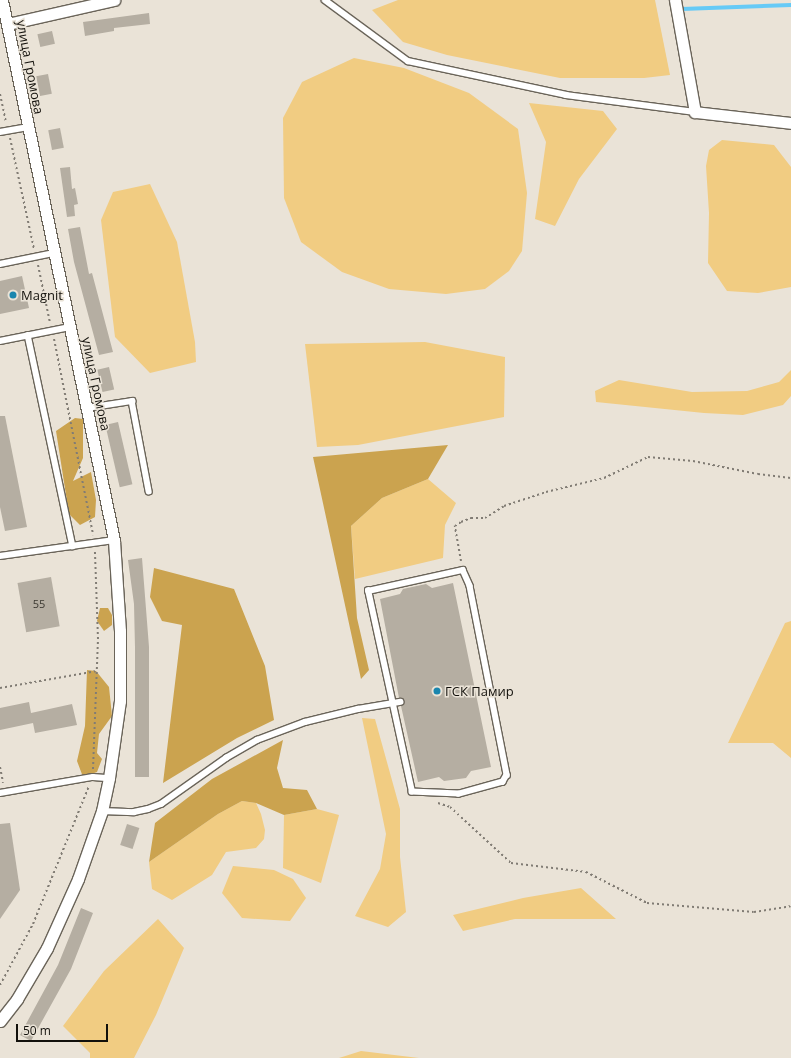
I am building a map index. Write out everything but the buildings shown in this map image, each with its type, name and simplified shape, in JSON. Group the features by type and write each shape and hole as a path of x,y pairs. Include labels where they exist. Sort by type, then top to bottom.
{"street":[{"name":"улица Громова","path":"0,1021 17,999 47,948 78,879 102,810 109,778 120,701 120,631 114,540 2,0"},
{"path":"8,24 114,0"},
{"path":"675,0 695,112 791,123"}],"lane":[{"path":"325,0 408,62 566,95 695,112"},
{"path":"0,132 27,126"},
{"path":"0,264 54,253"},
{"path":"0,341 70,327"},
{"path":"28,335 73,546"},
{"path":"87,408 132,401 149,491"},
{"path":"0,556 114,540"},
{"path":"463,570 470,586 507,775 503,782 459,794 412,792 368,591 463,570"},
{"path":"102,810 134,812 161,804 226,758 257,740 306,722 358,709 400,702"},
{"path":"2,793 93,777 109,778"}],"path":[{"path":"463,570 455,526 461,522 471,518 485,518 504,506 546,492 604,478 648,457 693,461 758,474 791,478"},
{"path":"0,688 96,671"},
{"path":"0,766 2,793"},
{"path":"437,802 450,807 510,863 586,872 647,903 754,912 791,906"}],"shaded area":[{"path":"398,0 655,0 670,75 644,78 560,78 447,55 403,42 372,10"},
{"path":"354,58 404,68 469,93 518,129 527,193 522,251 509,271 485,289 446,294 389,289 342,272 301,242 284,198 283,118 302,82"},
{"path":"529,103 603,111 617,129 579,179 555,226 535,219 546,142"},
{"path":"722,140 774,145 791,167 791,287 758,293 727,291 708,263 709,213 706,166 709,150"},
{"path":"150,184 177,242 195,342 196,362 150,373 115,337 101,220 113,192"},
{"path":"425,342 505,357 504,417 358,445 317,447 305,344"},
{"path":"791,370 791,396 783,405 743,415 704,413 596,402 595,391 619,380 692,392 747,391 779,382"},
{"path":"75,418 83,419 83,458 73,481 91,472 96,500 95,517 80,525 69,514 56,431"},
{"path":"448,445 428,479 382,498 351,526 357,618 369,670 361,679 313,457"},
{"path":"428,479 456,503 445,525 443,558 355,579 351,526 382,498"},
{"path":"154,568 234,589 265,666 274,720 237,738 163,783 182,625 162,621 150,597"},
{"path":"100,608 108,608 112,615 112,625 104,631 97,621"},
{"path":"791,621 791,758 773,743 728,743 785,623"},
{"path":"87,670 96,671 109,687 112,716 99,734 97,753 102,759 97,772 83,777 77,761 85,726"},
{"path":"362,718 375,719 400,809 400,857 406,912 388,927 355,916 380,869 386,834"},
{"path":"283,740 277,768 283,788 307,790 317,809 284,815 256,803 242,801 218,814 149,862 155,823 212,779"},
{"path":"242,801 256,803 261,814 265,830 264,839 256,848 226,852 212,875 172,900 152,889 149,862 218,814"},
{"path":"317,809 339,815 321,883 283,868 284,815"},
{"path":"233,866 274,870 293,879 306,898 290,921 242,918 222,893"},
{"path":"581,888 616,919 515,919 463,931 453,915 523,898"},
{"path":"158,919 184,948 156,1015 134,1058 90,1058 90,1053 63,1026 104,971"},
{"path":"361,1051 419,1058 339,1058"}],"waterway":[{"path":"682,9 791,5"}],"place":[{"name":"Magnit","path":"13,295"},
{"name":"ГСК Памир","path":"437,691"}]}
